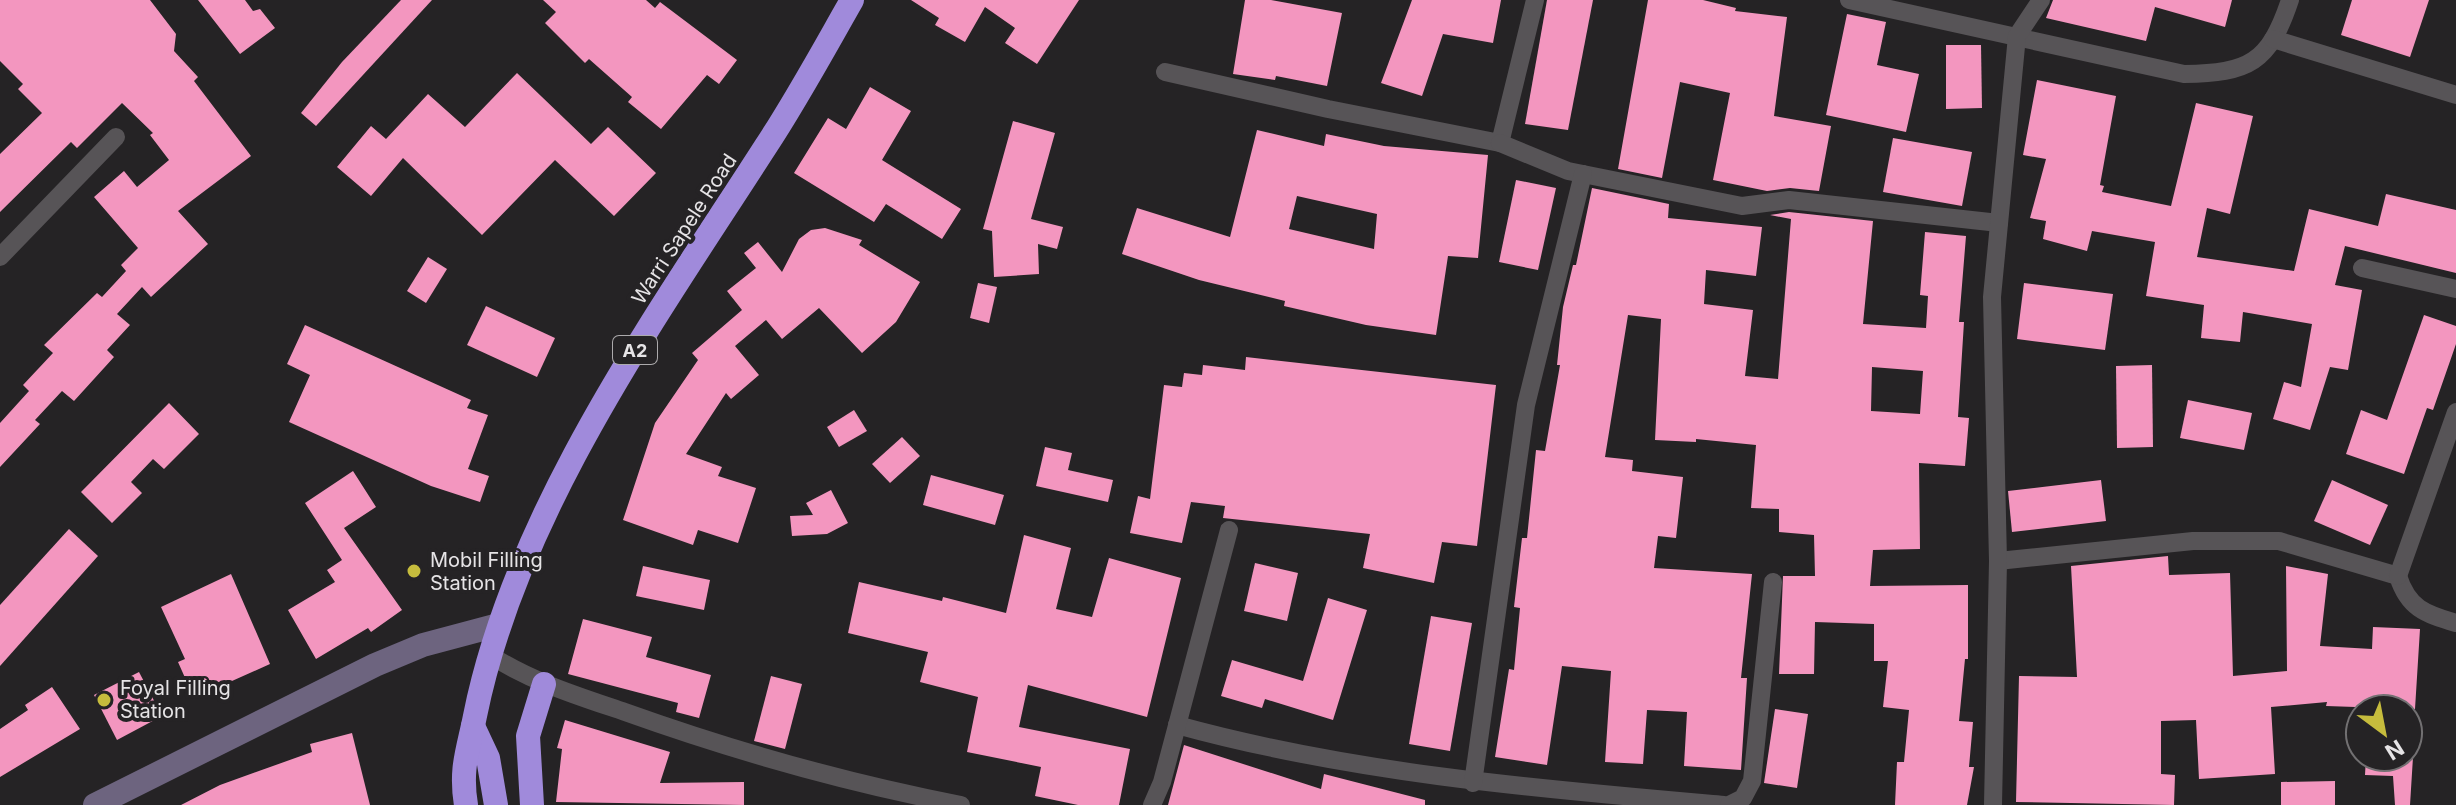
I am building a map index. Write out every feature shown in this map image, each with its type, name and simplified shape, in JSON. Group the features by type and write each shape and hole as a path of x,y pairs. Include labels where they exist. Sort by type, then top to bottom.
{"highway":[{"name":"Warri Sapele Road","path":"466,805 461,776 490,655 498,625 535,534 638,344 769,142 852,0"},
{"path":"532,805 528,736 544,684"},
{"path":"473,726 488,758 496,805"}],"main road":[{"path":"95,805 125,798 375,665 423,645 498,625"}],"street":[{"path":"1500,143 1535,0"},
{"path":"1849,0 2184,74 2224,73 2258,60 2273,39 2290,0"},
{"path":"1993,805 1998,561 1992,297 2017,36 2041,0"},
{"path":"2273,39 2456,95"},
{"path":"1165,72 1500,143 1583,174 1742,206 1789,200 1999,223"},
{"path":"0,257 116,137"},
{"path":"1473,783 1526,405 1583,174"},
{"path":"2362,268 2456,289"},
{"path":"2456,412 2398,576 2405,598 2428,615 2456,623"},
{"path":"1152,805 1177,725 1229,530"},
{"path":"1998,561 2193,541 2279,541 2398,576"},
{"path":"1177,725 1250,745 1473,783 1726,805 1743,798 1752,781 1773,582"},
{"path":"490,655 521,675 544,684 752,754 961,805"}],"building":[{"path":"0,0 150,0 176,34 174,51 198,77 194,81 251,156 178,211 208,244 151,297 142,287 117,314 130,325 107,350 114,357 74,401 62,391 35,420 40,424 0,467 0,423 29,391 23,385 53,353 44,345 97,293 102,297 126,271 121,265 138,248 94,197 124,171 137,187 169,160 150,135 153,133 122,103 77,148 71,142 0,212 0,154 42,113 18,89 23,84 0,61"},
{"path":"198,0 245,0 253,11 260,9 275,28 240,54"},
{"path":"401,0 432,0 316,126 301,113 342,62"},
{"path":"543,0 646,0 655,8 660,2 737,60 719,84 707,75 661,129 628,102 632,97 589,59 585,63 545,23 556,12"},
{"path":"911,0 1079,0 1037,64 1005,43 1015,28 985,7 965,42 935,25 939,18"},
{"path":"1245,0 1271,0 1342,13 1327,86 1276,76 1275,80 1233,74"},
{"path":"1412,0 1501,0 1493,43 1443,34 1422,96 1381,83"},
{"path":"1547,0 1593,0 1568,130 1525,124"},
{"path":"1648,0 1703,0 1736,8 1735,11 1787,17 1774,116 1831,126 1819,191 1790,188 1767,191 1713,180 1730,93 1680,82 1662,178 1618,169"},
{"path":"2053,0 2232,0 2225,27 2155,7 2146,41 2046,18"},
{"path":"2352,0 2429,0 2410,57 2341,35"},
{"path":"1847,14 1886,22 1877,65 1919,74 1906,132 1826,115"},
{"path":"1946,45 1981,45 1982,108 1946,109"},
{"path":"517,73 591,144 608,127 656,173 614,216 555,160 482,235 403,158 371,196 337,167 371,126 386,139 428,94 465,127"},
{"path":"2037,80 2116,96 2100,185 2104,186 2102,192 2171,206 2196,103 2253,116 2230,214 2207,208 2197,257 2294,271 2309,209 2378,226 2386,194 2456,210 2456,273 2345,246 2335,285 2362,290 2348,370 2330,367 2310,430 2273,419 2284,382 2301,387 2312,324 2243,312 2240,342 2201,338 2204,305 2146,296 2155,242 2092,231 2087,251 2043,239 2046,221 2030,218 2046,159 2023,155"},
{"path":"870,87 911,111 882,160 961,209 942,239 886,204 874,222 794,173 828,118 846,129"},
{"path":"1013,121 1055,133 1031,219 1063,227 1057,249 1038,244 1039,274 994,277 992,231 983,229"},
{"path":"1257,130 1324,146 1326,134 1384,146 1488,155 1478,258 1448,256 1436,335 1366,325 1284,306 1285,301 1199,280 1122,254 1137,208 1230,237","holes":["1297,196 1377,214 1374,249 1289,229"]},
{"path":"1893,138 1972,152 1962,206 1883,192"},
{"path":"1516,180 1556,188 1538,270 1499,262"},
{"path":"1592,188 1669,204 1668,218 1762,227 1756,276 1706,270 1704,304 1753,310 1745,376 1778,379 1791,219 1770,215 1789,212 1873,221 1863,324 1926,328 1928,296 1920,295 1925,232 1966,236 1959,322 1964,322 1958,417 1969,418 1965,466 1919,463 1920,549 1873,550 1870,586 1968,585 1968,659 1965,659 1959,721 1973,722 1969,767 1974,767 1967,805 1895,805 1897,762 1904,762 1909,710 1883,707 1888,661 1874,661 1874,624 1815,622 1814,674 1779,674 1783,576 1815,576 1814,535 1779,532 1779,509 1751,508 1756,445 1696,439 1696,442 1655,440 1661,319 1628,315 1605,457 1633,460 1632,471 1683,477 1676,538 1658,536 1654,568 1752,574 1741,678 1747,678 1741,770 1684,766 1687,712 1647,710 1643,764 1605,762 1611,671 1562,666 1547,765 1495,757 1509,669 1514,670 1520,608 1514,607 1522,538 1527,538 1536,450 1545,451 1560,365 1557,365 1563,307 1573,265 1576,265","holes":["1872,367 1923,371 1920,414 1871,411"]},
{"path":"825,228 862,240 859,245 920,282 896,322 862,353 819,308 782,339 766,320 735,346 759,375 731,399 726,393 686,454 722,467 718,476 756,488 738,543 698,530 693,545 623,520 655,423 698,360 692,353 742,310 727,291 756,268 744,253 758,242 782,272 799,239 811,230"},
{"path":"428,257 447,269 426,303 407,291"},
{"path":"978,283 997,287 989,323 970,318"},
{"path":"2024,283 2113,294 2105,350 2017,339"},
{"path":"486,306 555,338 537,377 467,345"},
{"path":"2424,315 2456,326 2456,344 2433,410 2427,408 2404,474 2346,454 2361,410 2387,420"},
{"path":"305,325 471,400 467,408 488,415 468,469 489,476 480,502 431,486 289,422 310,375 287,364"},
{"path":"1246,357 1496,385 1477,546 1442,542 1434,583 1363,568 1370,534 1223,518 1225,506 1191,502 1182,543 1130,533 1138,496 1150,499 1164,385 1182,387 1184,373 1202,375 1203,365 1245,370"},
{"path":"2152,365 2153,447 2117,448 2116,366"},
{"path":"2188,400 2252,413 2244,450 2180,438"},
{"path":"169,403 199,434 164,469 153,459 131,482 142,493 112,523 81,492"},
{"path":"854,410 867,431 839,447 827,427"},
{"path":"902,437 920,456 890,483 872,464"},
{"path":"1045,447 1072,453 1068,470 1113,480 1108,502 1036,486"},
{"path":"353,471 376,507 344,528 402,610 371,632 368,628 316,659 288,610 335,582 327,570 342,560 305,503"},
{"path":"931,475 1004,495 995,525 923,505"},
{"path":"2101,480 2106,521 2012,532 2008,491"},
{"path":"2332,480 2388,505 2370,545 2314,521"},
{"path":"831,490 848,523 827,534 792,536 790,516 813,515 806,503"},
{"path":"69,529 98,556 0,666 0,605"},
{"path":"1024,535 1071,548 1056,609 1092,617 1109,558 1181,578 1147,717 1028,685 1019,727 1130,749 1119,805 1078,805 1035,796 1041,767 967,752 978,697 920,682 928,652 848,633 859,582 942,601 943,597 1006,613"},
{"path":"2168,556 2169,575 2230,573 2233,676 2287,671 2286,566 2328,574 2320,646 2372,649 2373,627 2420,629 2416,693 2344,693 2344,707 2326,706 2327,702 2271,707 2275,774 2199,779 2196,720 2161,721 2161,774 2175,775 2174,805 2016,802 2019,676 2077,677 2071,566"},
{"path":"1255,563 1298,573 1287,621 1244,611"},
{"path":"643,566 710,580 704,610 636,596"},
{"path":"231,574 270,664 194,698 178,662 185,659 161,607"},
{"path":"1328,598 1367,610 1333,720 1265,699 1262,708 1221,696 1232,660 1303,681"},
{"path":"1431,616 1472,623 1450,751 1409,744"},
{"path":"583,619 652,637 646,657 711,675 699,718 676,712 678,703 568,674"},
{"path":"139,672 162,716 117,740 94,695"},
{"path":"771,676 802,684 785,749 754,741"},
{"path":"52,687 80,729 0,777 0,729 28,710 25,705"},
{"path":"1775,709 1808,714 1797,788 1764,783"},
{"path":"565,720 670,752 660,783 744,782 744,805 556,802 562,749 557,748"},
{"path":"352,733 370,805 181,805 220,785 312,752 310,744"},
{"path":"1184,745 1321,789 1324,774 1425,800 1425,805 1168,805"},
{"path":"2412,773 2410,805 2395,805 2393,776 2365,775"},
{"path":"2335,781 2335,805 2281,805 2281,782"}],"place":[{"name":"Mobil Filling Station","path":"414,571"},
{"name":"Foyal Filling Station","path":"104,700"}]}
